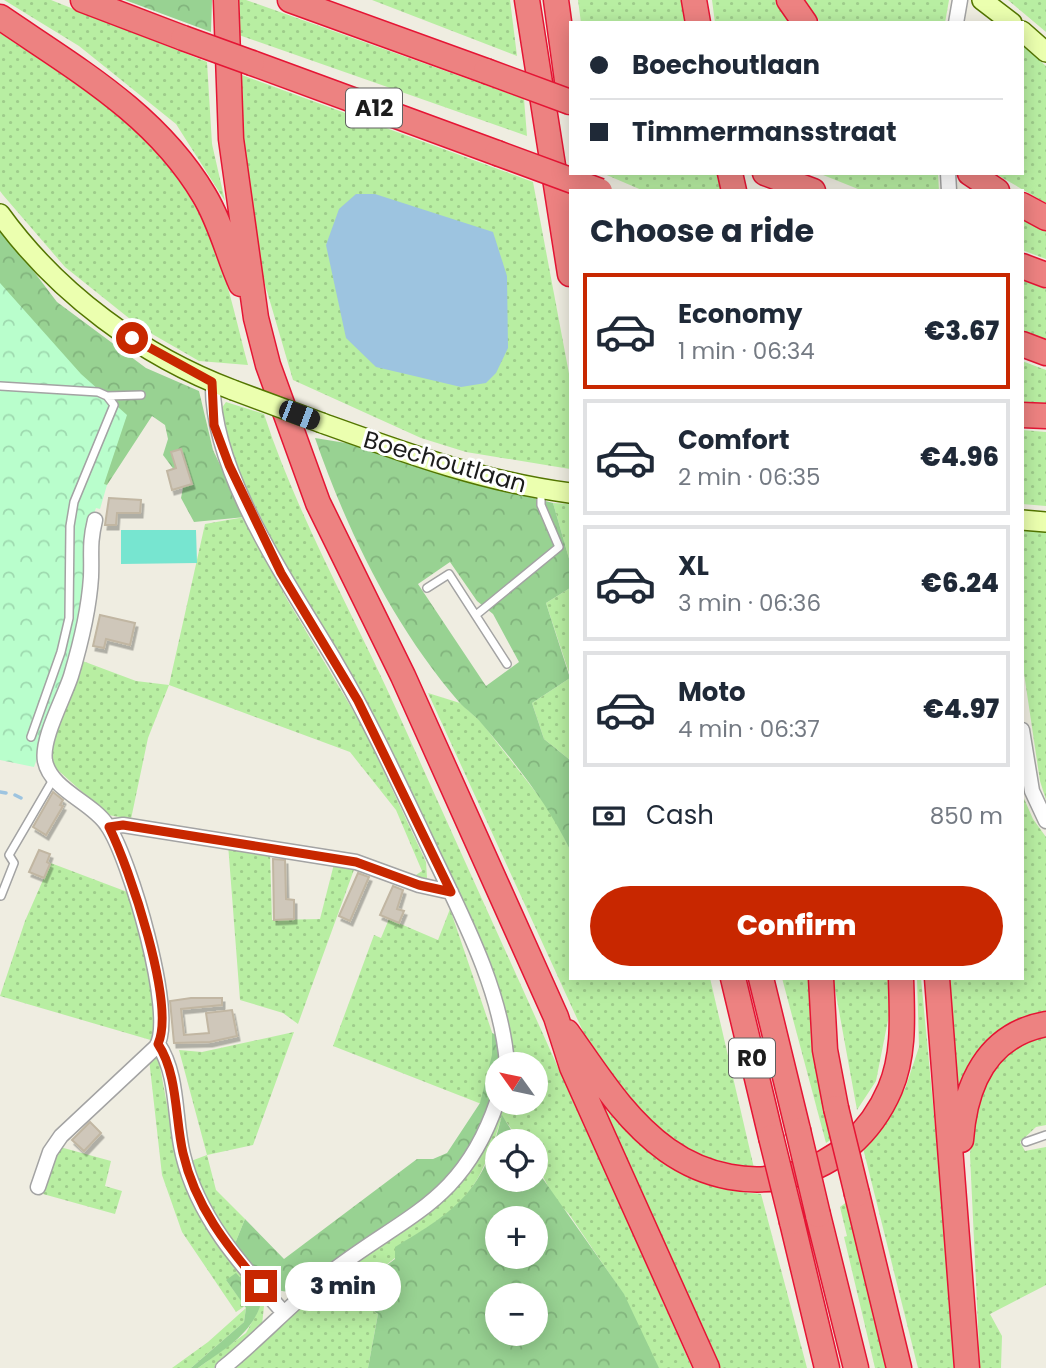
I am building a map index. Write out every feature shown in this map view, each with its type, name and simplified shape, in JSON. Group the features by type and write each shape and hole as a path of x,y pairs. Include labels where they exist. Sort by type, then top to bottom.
{"highway":[{"name":"A12","path":"83,0 595,189"},
{"path":"226,0 231,139 256,318 268,365 318,503 403,676 556,1017 572,1067 707,1368"},
{"path":"290,0 569,102"},
{"path":"527,0 569,268"},
{"path":"556,0 569,95"},
{"path":"694,0 698,21"},
{"path":"789,0 805,21"},
{"path":"0,17 102,86 149,124 177,155 205,196 256,318"},
{"path":"973,175 994,189"},
{"path":"774,177 807,189"},
{"path":"1024,206 1046,218"},
{"path":"1024,267 1046,275"},
{"path":"1024,345 1046,353"},
{"path":"1024,415 1046,416"},
{"name":"R0","path":"733,980 827,1368"},
{"name":"R0","path":"761,980 856,1368"},
{"path":"821,980 825,1050 836,1108 899,1368"},
{"path":"556,1017 625,1111 669,1151 718,1174 750,1179 802,1175 832,1158 859,1136 890,1088 903,1031 901,980"},
{"path":"937,980 967,1368"},
{"path":"960,1267 960,1153 970,1088 996,1048 1019,1032 1046,1024"}],"main road":[{"path":"982,0 1009,21"},
{"path":"1024,33 1046,52"},
{"path":"0,214 53,274 107,320 145,347 212,382"},
{"name":"Boechoutlaan","path":"212,382 434,463 557,491"},
{"path":"1024,520 1046,522"}],"street":[{"path":"956,21 960,0"},
{"path":"212,382 214,425 229,465 281,573 358,701 451,892 496,1004 505,1036 506,1052"},
{"path":"37,1187 50,1152 61,1136 158,1044 162,1032 162,1007 138,895 109,827 54,778 47,768 45,748 75,660 91,577 89,544 95,520"},
{"path":"1024,743 1030,782 1046,821"},
{"path":"109,827 123,825 334,858 451,892"},
{"path":"158,1044 164,1052 173,1089 183,1155 199,1199 220,1236 284,1313"},
{"path":"223,1368 356,1252 413,1217 450,1186 473,1157 491,1115"}],"lane":[{"path":"0,386 107,396 141,395"},
{"path":"31,737 67,629 71,593 70,526 81,484 114,405 107,396"},
{"path":"476,615 559,547 541,505 557,491"},
{"path":"427,588 449,574 507,664"},
{"path":"1,896 14,863 9,855 54,778"},
{"path":"1026,1142 1046,1135"}],"green space":[{"path":"4,0 51,0 207,62 212,144 225,201 176,124 79,46"},
{"path":"125,0 212,0 211,32"},
{"path":"238,0 246,0 524,99 527,136 236,34"},
{"path":"372,0 510,0 517,56"},
{"path":"578,0 683,0 687,21 581,21"},
{"path":"712,0 779,0 794,21 715,21"},
{"path":"804,0 949,0 945,21 820,21"},
{"path":"1008,0 1046,0 1046,32"},
{"path":"0,33 91,95 146,142 169,168 190,198 215,248 248,365 199,361 140,327 65,267 0,191"},
{"path":"1024,47 1046,66 1046,203 997,175 1024,175"},
{"path":"239,74 533,182 569,374 569,469 466,452 421,438 293,380 259,264 245,175"},
{"path":"607,175 718,175 722,189 639,189"},
{"path":"823,175 938,175 939,189 858,189"},
{"path":"1024,216 1046,228 1046,259 1024,251"},
{"path":"0,227 57,302 146,368 199,391 213,450 245,517 194,522 181,498 184,483 163,455 168,439 165,425 152,416 107,485 0,480"},
{"path":"1024,281 1046,289 1046,342 1024,335"},
{"path":"0,283 81,374 127,415 104,484 107,485 100,509 96,508 89,533 82,609 74,648 34,767 0,760"},
{"path":"1024,362 1046,370 1046,406 1024,405"},
{"path":"226,402 264,414 309,528 398,713 692,1368 657,1368 624,1295 569,1214 555,1200 548,1186 548,1129 511,1129 502,1116 498,1129 490,1129 496,1115 548,1115 548,1052 511,1052 510,1032 497,992 232,459 219,412"},
{"path":"1024,430 1046,432 1046,506 1024,504"},
{"path":"315,438 352,444 445,474 553,503 569,559 569,589 546,603 569,679 532,703 544,739 569,759 569,848 552,817 519,769 480,721 459,702 413,642 375,577 342,508","holes":["450,562 477,601 493,614 519,662 486,686 418,584"]},
{"path":"553,503 569,504 569,559"},
{"path":"245,517 285,596 364,729 426,862 427,878 413,877 422,871 396,810 350,752 169,685 205,524"},
{"path":"1024,526 1046,528 1046,800 1040,781 1024,673"},
{"path":"569,589 569,673 546,603"},
{"path":"80,660 136,681 169,685 148,738 131,819 108,815 51,764 48,755"},
{"path":"569,679 569,759 544,739 532,703"},
{"path":"428,693 460,703 481,722 552,813 569,848 569,980 710,980 754,1168 709,1159 665,1135 630,1102 586,1038"},
{"path":"1024,799 1033,819 1046,837 1046,1016 958,1100 947,980 1024,980"},
{"path":"228,844 270,853 272,920 320,919 334,864 355,867 298,1024 283,1013 240,1000"},
{"path":"48,862 130,893 153,1003 154,1041 0,996 25,921 50,864"},
{"path":"450,909 495,1041 493,1052 485,1052 484,1105 333,1046 374,935 381,938 389,919 438,940"},
{"path":"783,980 811,980 832,1139 826,1143"},
{"path":"833,980 892,980 893,995 876,1081 857,1110"},
{"path":"917,980 921,980 958,1368 918,1368 863,1148 905,1089 919,1047"},
{"path":"294,1032 253,1145 207,1155 179,1050 202,1052"},
{"path":"492,1033 497,1035 499,1052 492,1052"},
{"path":"1046,1033 1046,1125 1036,1127 1020,1142 1025,1151 1046,1147 1046,1285 990,1314 1002,1336 1001,1368 980,1368 970,1155 977,1094 1002,1055"},
{"path":"152,1055 158,1056 176,1153 264,1306 262,1325 214,1368 198,1368 246,1333 260,1307 226,1280 245,1306 236,1312 182,1232 162,1175 149,1059"},
{"path":"485,1083 487,1115 475,1142 445,1185 306,1287 294,1291 273,1288 256,1274 234,1246 245,1219 284,1259 417,1159 433,1159 447,1153 480,1103"},
{"path":"593,1095 629,1134 666,1164 708,1184 761,1194 807,1368 715,1368"},
{"path":"502,1115 511,1129 498,1129"},
{"path":"485,1140 485,1163 466,1195 439,1220 396,1247 395,1258 338,1302 358,1300 378,1314 368,1368 230,1368 320,1288 452,1192 474,1164"},
{"path":"60,1147 111,1161 105,1186 122,1191 115,1214 43,1194"},
{"path":"207,1155 216,1190 245,1219 234,1246 207,1202 191,1161"},
{"path":"485,1166 485,1192 548,1192 548,1186 624,1294 659,1368 368,1368 378,1314 358,1300 347,1307 338,1302 395,1259 395,1247 452,1208 477,1180"},
{"path":"848,1201 890,1368 875,1368 844,1237 847,1236 840,1207"},
{"path":"236,1273 255,1294 260,1307 242,1335 198,1368 191,1368 244,1322 246,1308 226,1280"},
{"path":"246,1308 244,1322 191,1368 172,1368 208,1342"}],"shaded area":[{"path":"356,194 375,194 493,232 507,276 508,348 496,373 486,383 461,387 376,367 346,338 326,245 339,209"},
{"path":"121,530 196,530 197,563 121,564"}],"building":[{"path":"181,449 192,484 172,490 167,471 176,468 171,452"},
{"path":"109,498 141,500 140,513 117,513 116,525 105,525"},
{"path":"100,615 135,623 130,645 106,639 104,648 93,646"},
{"path":"53,792 63,800 60,805 63,806 46,835 33,827"},
{"path":"39,850 50,854 47,862 50,864 44,878 29,872"},
{"path":"273,859 285,860 286,899 294,900 294,919 274,920"},
{"path":"358,873 369,877 350,921 339,916"},
{"path":"393,886 403,890 397,909 404,911 399,923 380,915"},
{"path":"222,998 222,1005 181,1009 184,1035 209,1033 206,1013 232,1010 237,1036 210,1042 174,1043 170,1001"},
{"path":"90,1122 101,1133 84,1151 72,1140"}],"waterway":[{"path":"0,792 6,793"},
{"path":"15,795 21,798"}],"route":[{"path":"132,338 212,382 214,425 229,465 281,573 358,701 451,892 419,885 356,862 123,825 109,827 138,895 162,1007 162,1032 158,1044 164,1052 173,1089 178,1131 188,1172 214,1226 261,1286"}]}
